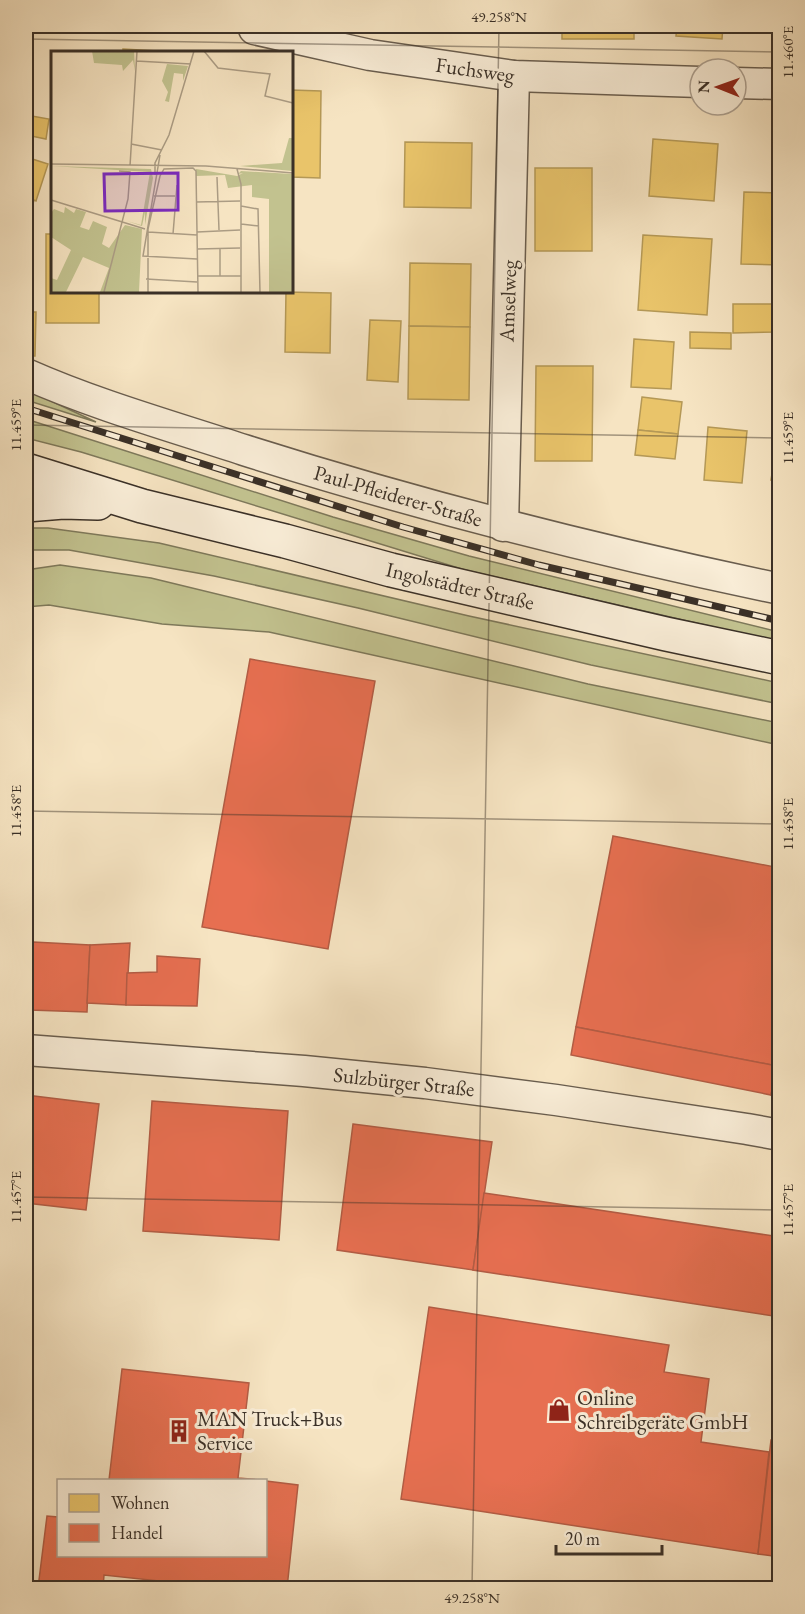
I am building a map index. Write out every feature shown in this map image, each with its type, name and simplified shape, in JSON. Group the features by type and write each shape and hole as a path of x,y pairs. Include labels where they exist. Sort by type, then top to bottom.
{"street":[{"name":"Fuchsweg","path":"254,29 370,55 514,76 688,82"},
{"name":"Amselweg","path":"502,526 514,76"},
{"path":"748,83 780,84"},
{"name":"Paul-Pfleiderer-Straße","path":"26,374 111,407 335,479 502,526 612,553 780,589"},
{"name":"Ingolstädter Straße","path":"26,470 142,506 392,570 666,634 780,658"},
{"name":"Ingolstädter Straße","path":"26,505 88,502 142,506"},
{"name":"Sulzbürger Straße","path":"26,1050 304,1071 425,1083 623,1110 780,1135"}],"green space":[{"path":"26,389 34,393 96,422 26,400"},
{"path":"26,419 333,517 469,556 779,632 779,642 465,570 81,452 26,438"},
{"path":"26,528 48,528 159,543 469,616 779,683 779,704 591,665 358,608 214,576 69,550 26,550"},
{"path":"60,565 151,578 588,684 779,723 779,745 269,632 162,624 49,605 26,607 26,570"}],"building: Wohnen":[{"path":"482,26 539,26 539,31 482,29"},
{"path":"562,26 634,26 634,39 562,39"},
{"path":"677,26 723,26 722,39 676,36"},
{"path":"123,49 158,51 123,51"},
{"path":"292,90 321,91 320,178 292,177"},
{"path":"26,115 49,119 46,139 26,135"},
{"path":"653,139 718,144 714,201 649,196"},
{"path":"405,142 472,143 471,208 404,207"},
{"path":"26,157 48,164 30,214 26,213"},
{"path":"535,168 592,168 592,251 535,251"},
{"path":"744,192 780,193 780,265 741,264"},
{"path":"46,234 51,234 51,292 99,292 99,323 46,323"},
{"path":"643,235 712,239 707,315 638,310"},
{"path":"410,263 471,264 470,327 409,326"},
{"path":"286,292 331,293 330,353 285,352"},
{"path":"733,304 774,304 774,332 733,333"},
{"path":"26,312 36,312 35,356 26,356"},
{"path":"370,320 401,321 398,382 367,380"},
{"path":"409,326 470,327 469,400 408,399"},
{"path":"690,332 731,333 731,349 690,348"},
{"path":"634,339 674,342 671,389 631,387"},
{"path":"536,366 593,366 592,461 535,461"},
{"path":"642,397 682,402 678,434 638,430"},
{"path":"780,422 780,481 771,480"},
{"path":"708,427 747,431 742,483 704,480"},
{"path":"638,430 678,434 675,459 635,455"}],"building: Handel":[{"path":"250,659 375,681 328,949 202,927"},
{"path":"613,836 780,868 780,1052 777,1066 576,1027"},
{"path":"33,942 90,945 87,1012 30,1010"},
{"path":"130,943 126,1005 87,1003 90,945"},
{"path":"157,956 200,959 197,1006 126,1005 127,973 157,972"},
{"path":"576,1027 777,1066 771,1095 571,1055"},
{"path":"777,1066 780,1067 780,1097 771,1095"},
{"path":"26,1095 99,1104 86,1210 26,1203"},
{"path":"152,1101 288,1111 279,1240 143,1231"},
{"path":"353,1124 492,1142 473,1270 337,1250"},
{"path":"484,1193 780,1237 780,1317 473,1270"},
{"name":"Online Schreibgeräte GmbH","path":"429,1307 669,1345 664,1372 709,1379 701,1442 769,1452 758,1554 401,1499"},
{"name":"MAN Truck+Bus Service","path":"122,1369 249,1383 238,1478 250,1479 109,1479"},
{"path":"771,1440 780,1441 780,1557 758,1554"},
{"name":"MAN Truck+Bus Service","path":"267,1481 298,1485 287,1588 224,1588 104,1575 103,1588 38,1588 47,1516 57,1517 57,1557 267,1557"}],"railway":[{"path":"26,408 403,527 539,565 780,621"}],"place":[{"name":"Online Schreibgeräte GmbH","path":"559,1410"},
{"name":"MAN Truck+Bus Service","path":"179,1431"}]}
